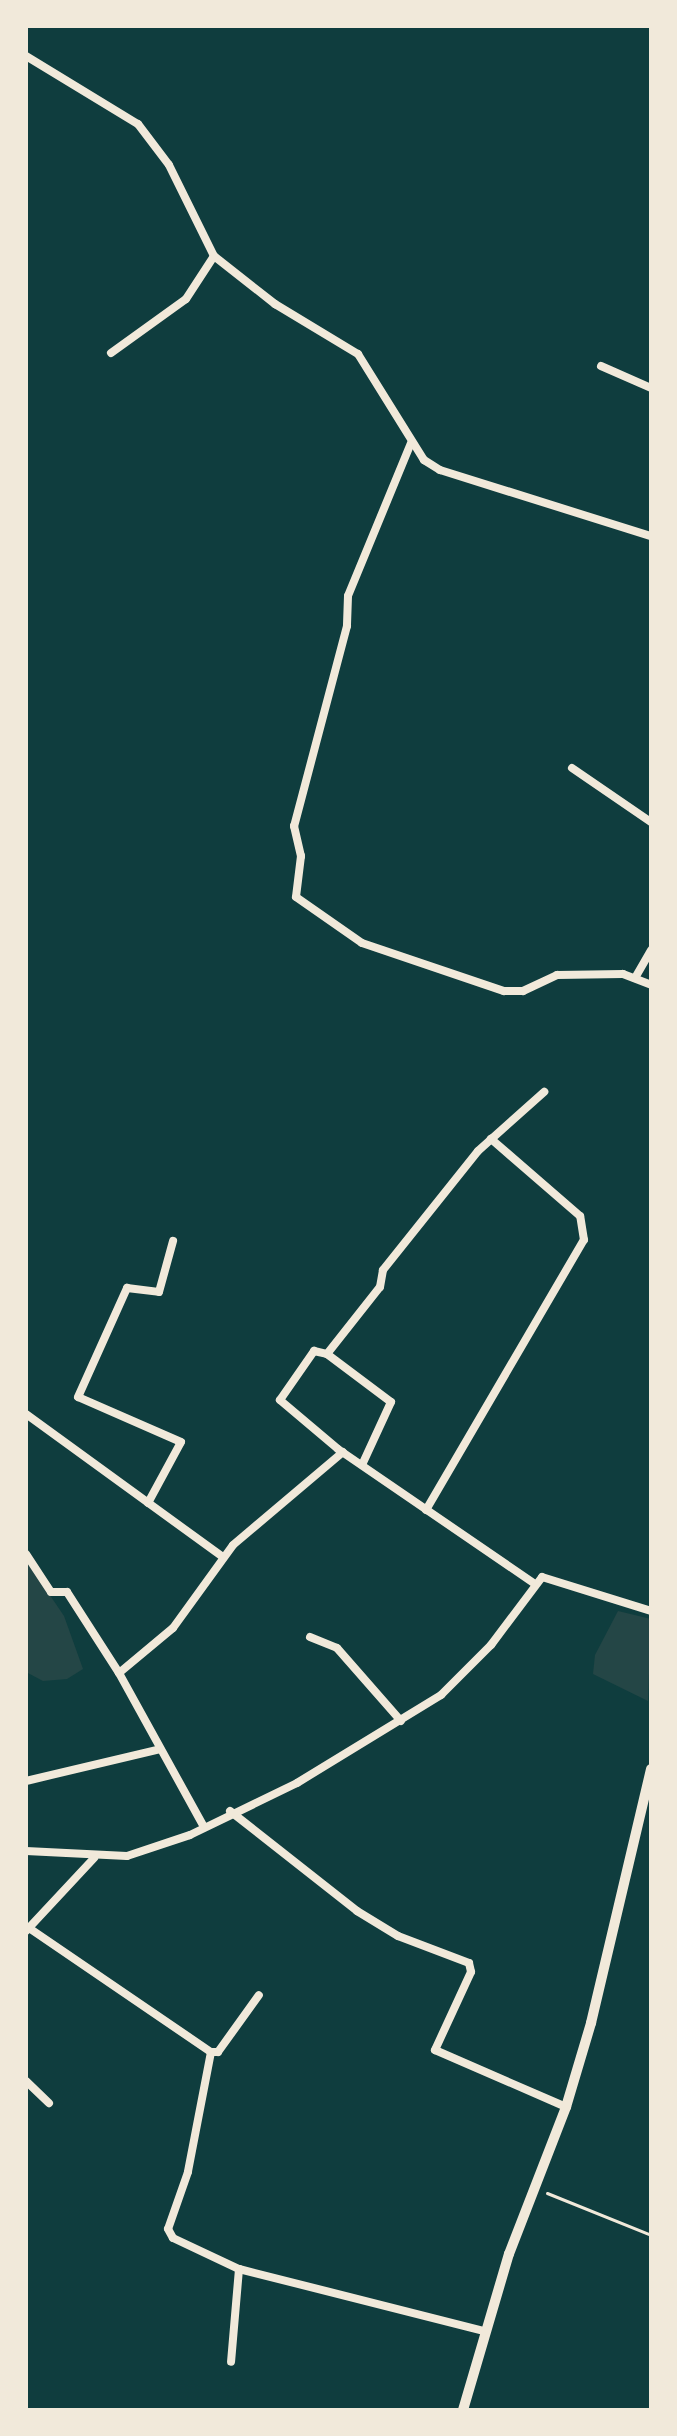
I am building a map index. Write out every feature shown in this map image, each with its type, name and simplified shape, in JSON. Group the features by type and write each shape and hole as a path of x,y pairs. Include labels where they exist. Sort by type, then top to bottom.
{"street":[{"path":"26,56 138,124 169,165 214,256 275,304 358,354 411,443 440,470 651,536"},
{"path":"111,353 178,306 214,256"},
{"path":"601,366 651,388"},
{"path":"411,443 348,596 347,626 294,826 301,856 296,897 362,943 504,991 523,991 557,975 635,978 651,985"},
{"path":"572,768 651,822"},
{"path":"635,978 651,950"},
{"path":"327,1354 380,1287 383,1270 491,1139 544,1092"},
{"path":"426,1510 584,1240 580,1216 491,1139"},
{"path":"148,1503 181,1442 78,1397 127,1288 159,1292 173,1241"},
{"path":"362,1465 391,1402 327,1354 314,1351 281,1403 343,1452 535,1584"},
{"path":"26,1414 223,1557"},
{"path":"119,1673 173,1628 223,1557 343,1452"},
{"path":"26,1554 51,1592 67,1592 119,1673 204,1827"},
{"path":"26,1851 94,1858 127,1856 204,1827 230,1811 297,1783 401,1721 465,1672 542,1577 558,1579 651,1611"},
{"path":"310,1637 337,1648 401,1721"},
{"path":"26,1781 160,1749"},
{"path":"463,2410 484,2331 566,2107 651,1769"},
{"path":"230,1811 357,1911 398,1936 469,1963 471,1972 435,2050 566,2107"},
{"path":"94,1858 27,1930 211,2052 218,2052 259,1995"},
{"path":"211,2052 188,2172 169,2234 239,2269 484,2331"},
{"path":"26,2081 49,2103"},
{"path":"231,2362 239,2269"}],"path":[{"path":"535,2188 651,2235"}],"shaded area":[{"path":"26,1560 64,1616 83,1669 67,1679 43,1681 26,1672"},
{"path":"618,1611 651,1619 648,1701 593,1674 595,1655"}]}
